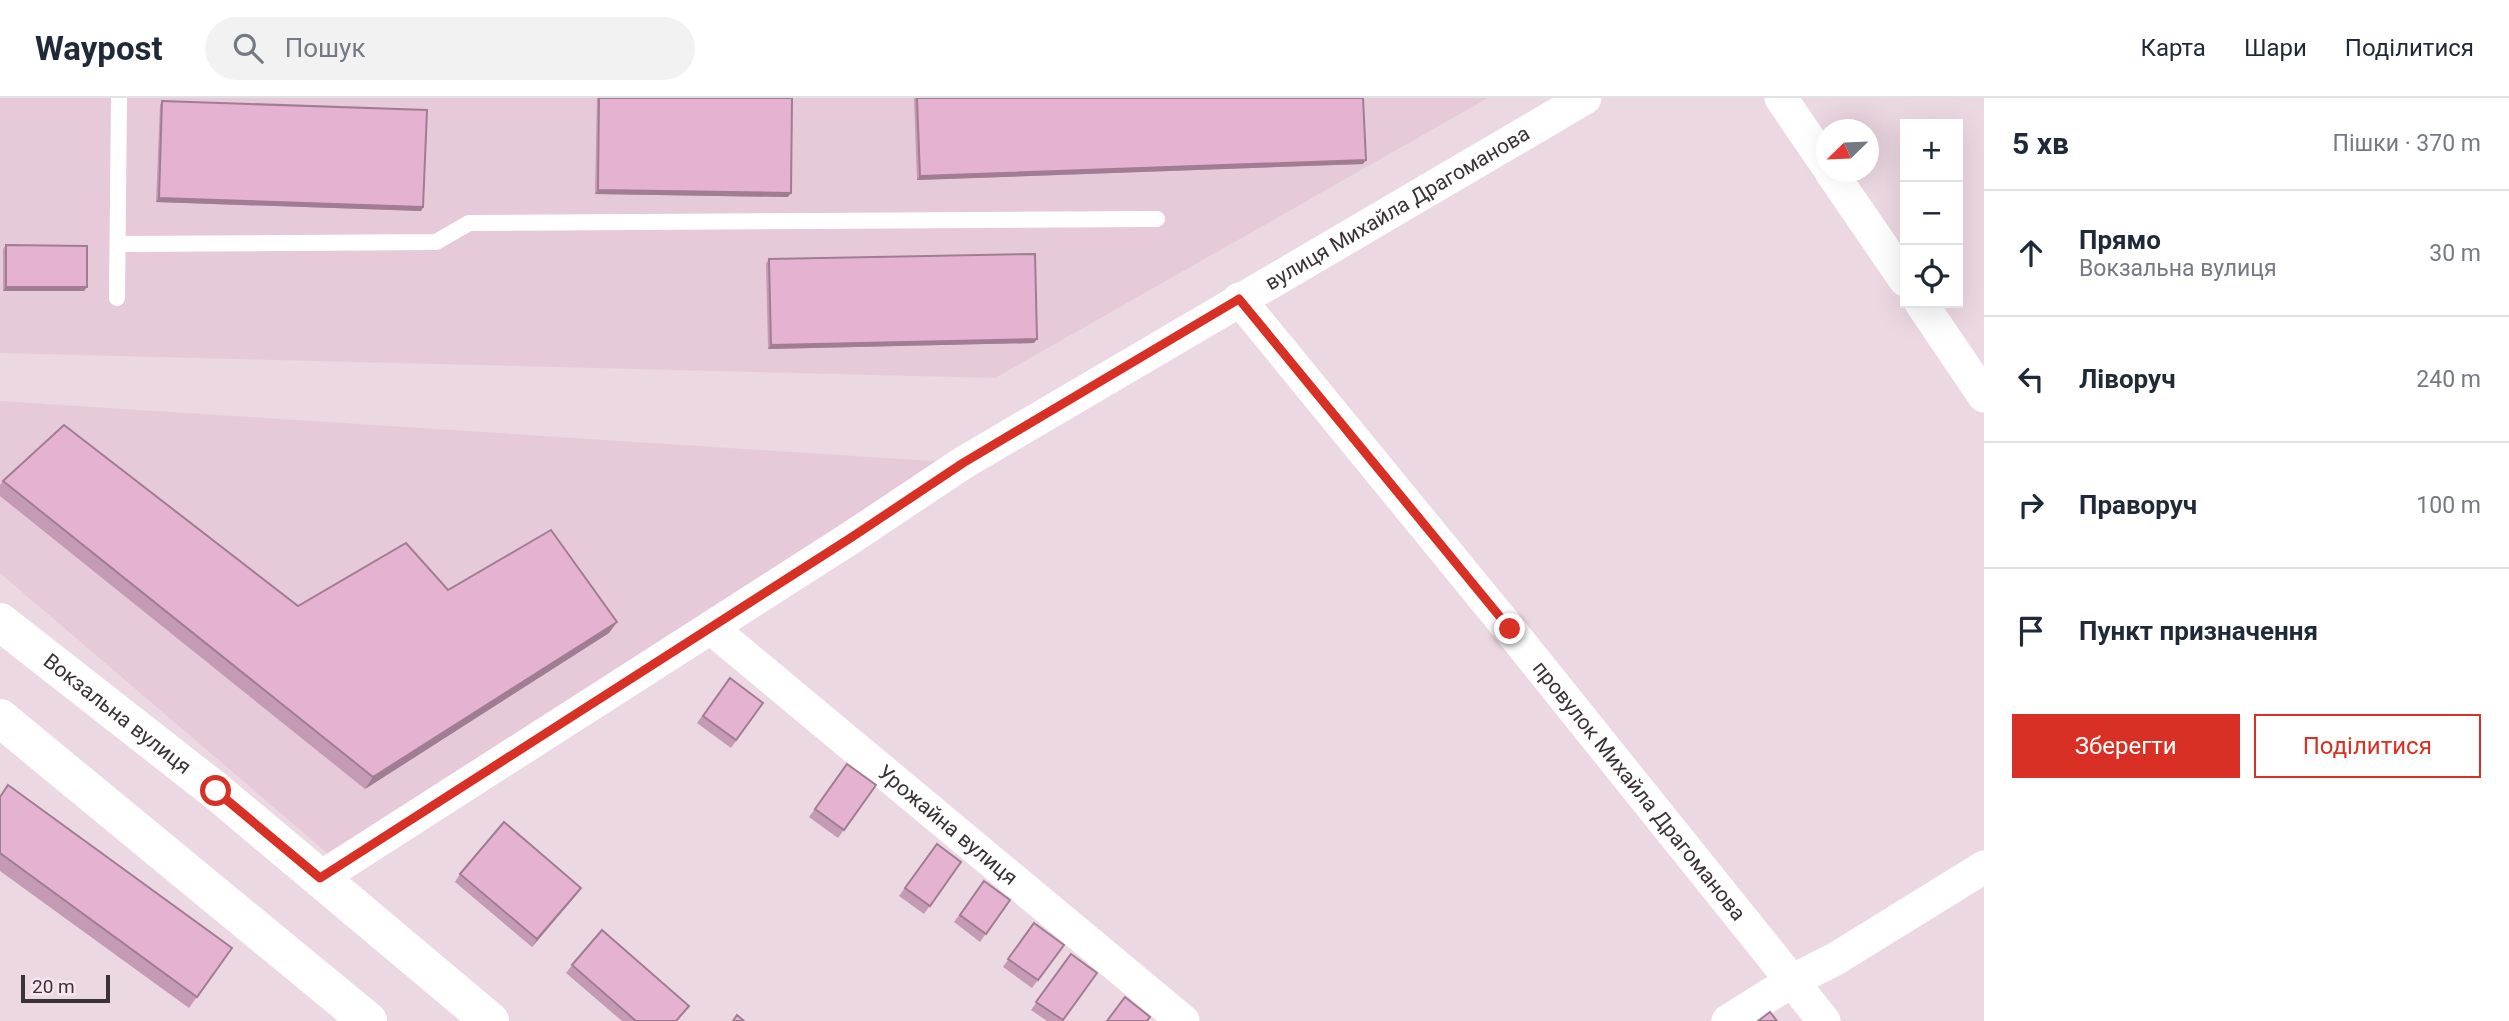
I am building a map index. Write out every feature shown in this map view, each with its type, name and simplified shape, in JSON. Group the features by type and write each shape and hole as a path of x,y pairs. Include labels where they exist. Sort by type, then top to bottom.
{"street":[{"name":"вулиця Михайла Драгоманова","path":"320,878 963,463 1585,98"},
{"path":"1781,98 1816,149"},
{"path":"1838,182 1900,273"},
{"name":"провулок Михайла Драгоманова","path":"1239,299 1510,629 1824,1021"},
{"path":"1924,308 1984,396"},
{"name":"Вокзальна вулиця","path":"0,622 216,791 491,1021"},
{"name":"Урожайна вулиця","path":"711,628 1183,1021"},
{"path":"0,718 368,1021"},
{"path":"1728,1021 1792,981 1837,958 1984,867"}],"lane":[{"path":"117,298 119,98"},
{"path":"118,244 436,242 469,223 1157,219"}],"shaded area":[{"path":"0,98 1488,98 995,378 0,353"},
{"path":"0,401 963,463 340,864 0,573"}],"building":[{"path":"599,98 792,98 791,193 598,190"},
{"path":"917,98 1363,98 1366,160 920,176"},
{"path":"162,101 427,110 423,207 159,198"},
{"path":"6,245 87,246 87,287 6,287"},
{"path":"1035,254 1037,339 771,345 769,259"},
{"path":"64,425 298,606 406,543 448,590 551,530 617,622 373,777 3,481"},
{"path":"730,678 763,703 736,740 703,716"},
{"path":"847,764 876,785 844,830 815,809"},
{"path":"8,785 232,948 197,997 0,853 0,797"},
{"path":"504,822 581,888 537,939 460,874"},
{"path":"937,844 961,862 930,906 905,888"},
{"path":"984,881 1010,900 986,934 960,915"},
{"path":"1034,923 1064,945 1038,980 1008,959"},
{"path":"602,930 689,1006 676,1021 636,1021 572,965"},
{"path":"1071,954 1097,973 1063,1020 1036,1002"},
{"path":"1125,997 1150,1017 1147,1021 1107,1021"},
{"path":"1770,1012 1777,1021 1758,1021"},
{"path":"737,1015 744,1021 733,1021"}],"route":[{"path":"216,791 320,878 963,463 1239,299 1510,629"}]}
